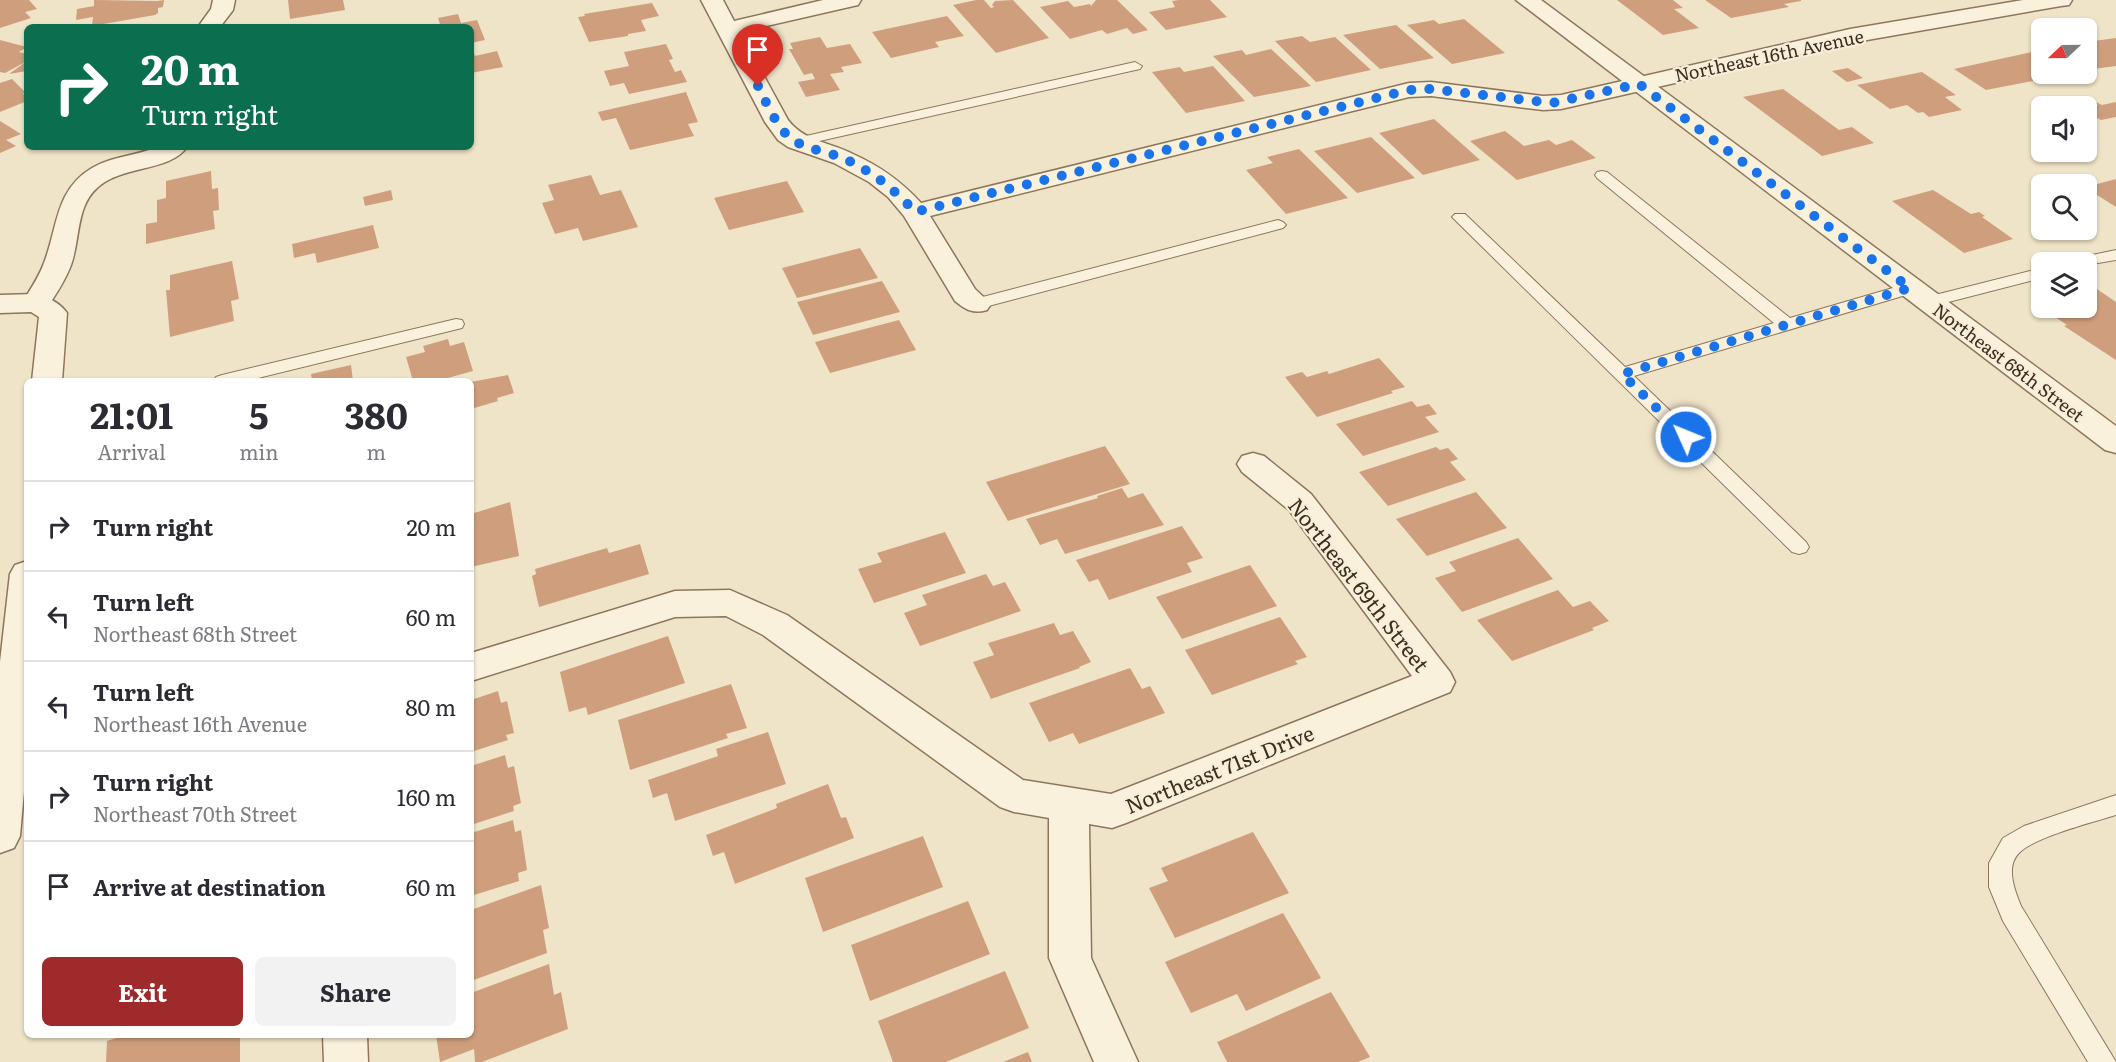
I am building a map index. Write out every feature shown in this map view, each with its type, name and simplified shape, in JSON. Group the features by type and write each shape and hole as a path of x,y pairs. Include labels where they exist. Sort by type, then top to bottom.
{"street":[{"path":"211,24 222,10 224,0"},
{"path":"712,0 777,122 787,135 797,142 843,158 897,192 915,212 965,295 977,304"},
{"path":"727,29 850,0"},
{"name":"Northeast 68th Street","path":"1527,0 2116,442"},
{"name":"Northeast 16th Avenue","path":"915,212 1409,90 1431,89 1552,103 1850,36 2061,0"},
{"path":"36,303 56,266 63,245 67,213 84,185 102,172 153,159 170,150"},
{"path":"0,304 36,303 53,313 47,378"},
{"name":"Northeast 69th Street","path":"1253,464 1300,502 1437,682"},
{"name":"Northeast 71st Drive","path":"474,667 675,604 730,603 775,625 1014,795 1112,810 1437,682"},
{"path":"10,818 24,620"},
{"path":"1069,802 1070,958 1116,1062"},
{"path":"345,1038 346,1062"}],"lane":[{"path":"797,142 1135,66"},
{"path":"1602,175 1787,325"},
{"path":"1460,217 1799,547"},
{"path":"977,304 1278,225"},
{"path":"2097,259 2116,255"},
{"path":"1622,374 1787,325 1920,295 2031,275"},
{"path":"234,378 456,324"},
{"path":"2103,1062 2012,913 2001,887 2001,863 2011,845 2031,834 2116,805"}],"building":[{"path":"0,0 29,0 37,9 25,12 31,18 0,28"},
{"path":"94,0 164,0 163,7 158,8 158,13 155,15 103,24 92,24 93,17 76,20 77,9 94,6"},
{"path":"288,0 343,0 345,10 290,19"},
{"path":"984,0 991,8 994,7 992,5 995,1 1013,0 1049,38 996,53 953,5"},
{"path":"1096,0 1117,0 1148,30 1133,34 1127,28 1107,34 1102,30 1070,39 1040,7 1068,1 1074,7 1090,4 1091,6"},
{"path":"1210,0 1227,17 1166,30 1149,12 1175,7 1172,1"},
{"path":"1617,0 1673,0 1683,8 1674,9 1699,28 1663,35"},
{"path":"1705,0 1801,1 1784,4 1789,7 1731,18"},
{"path":"652,3 659,16 641,20 646,31 628,34 628,36 589,42 578,17 585,16 584,14"},
{"path":"458,14 461,23 477,20 485,40 474,42 474,24 440,24 438,18"},
{"path":"947,16 964,36 935,42 939,47 891,58 872,32"},
{"path":"1464,19 1505,53 1452,64 1407,25 1434,20 1439,24"},
{"path":"1396,25 1434,58 1380,69 1343,35"},
{"path":"1302,36 1310,42 1335,37 1371,70 1316,82 1275,41"},
{"path":"820,37 827,48 850,44 862,63 841,67 844,72 830,74 840,90 806,97 798,82 815,79 812,73 804,75 789,49 793,49 790,43"},
{"path":"2116,38 2116,66 2097,69 2097,41"},
{"path":"0,40 24,46 19,52 24,53 24,63 5,73 0,72"},
{"path":"666,44 673,59 669,60 675,72 681,70 687,82 629,94 624,83 610,86 604,71 629,66 624,52"},
{"path":"1271,49 1311,86 1254,97 1213,56 1242,50 1246,55"},
{"path":"497,51 503,67 474,72 474,54 475,56"},
{"path":"2031,52 2031,81 1986,90 1954,69"},
{"path":"24,63 24,72 9,74"},
{"path":"1213,66 1245,101 1186,113 1152,72 1180,67 1184,72"},
{"path":"1848,68 1863,78 1847,82 1832,71"},
{"path":"1922,72 1956,95 1945,97 1962,110 1929,117 1907,105 1890,109 1857,85"},
{"path":"12,79 24,91 24,102 0,112 0,83"},
{"path":"1783,89 1839,130 1852,127 1874,143 1822,156 1743,97"},
{"path":"686,92 698,122 688,124 694,136 630,150 616,118 602,121 598,112"},
{"path":"2097,102 2102,105 2116,102 2116,117 2101,120 2097,118"},
{"path":"1434,119 1480,160 1423,175 1379,133"},
{"path":"0,121 21,134 6,140 16,146 0,153"},
{"path":"1505,131 1524,146 1549,140 1556,145 1572,140 1596,158 1517,180 1470,141"},
{"path":"1371,137 1415,178 1357,193 1314,151"},
{"path":"1299,149 1348,198 1286,214 1246,170 1273,163 1267,157"},
{"path":"211,171 212,189 218,188 219,210 213,211 215,229 146,244 146,224 157,222 157,200 166,198 166,181"},
{"path":"591,175 600,195 621,190 638,227 583,241 578,228 555,234 542,203 554,200 548,185"},
{"path":"2116,179 2116,207 2097,195 2097,184"},
{"path":"787,181 804,212 729,230 714,198"},
{"path":"391,190 393,200 365,206 363,197"},
{"path":"1933,190 1971,214 1979,212 1985,216 1982,217 2013,239 1964,253 1892,201"},
{"path":"373,225 379,248 317,263 315,253 294,258 292,244"},
{"path":"860,248 878,278 797,298 782,268"},
{"path":"232,261 239,299 231,301 234,321 170,337 166,290 170,290 170,275"},
{"path":"882,281 900,312 813,335 797,302"},
{"path":"2097,289 2116,302 2116,360 2064,326 2067,325 2057,318 2097,318"},
{"path":"899,320 916,350 830,373 815,342"},
{"path":"448,339 450,346 464,342 473,371 448,378 412,378 406,357 425,352 423,346"},
{"path":"1379,358 1405,387 1391,391 1393,393 1317,417 1285,377 1302,372 1307,377 1327,371 1329,374"},
{"path":"351,365 353,378 312,378 311,374"},
{"path":"508,375 514,393 497,398 498,401 474,408 474,381"},
{"path":"1412,401 1417,407 1429,404 1437,414 1425,417 1439,432 1363,456 1336,424"},
{"path":"1105,446 1130,484 1008,521 986,482"},
{"path":"1436,447 1440,450 1448,448 1458,459 1450,462 1466,480 1388,506 1359,472"},
{"path":"1122,488 1128,498 1143,493 1164,525 1065,554 1057,539 1040,545 1026,519 1098,498 1097,496"},
{"path":"1476,492 1507,528 1427,556 1396,519"},
{"path":"510,502 519,556 474,566 474,513"},
{"path":"1182,526 1203,558 1187,563 1192,572 1109,600 1098,579 1089,582 1076,560"},
{"path":"945,532 966,573 874,603 858,569 882,562 877,553"},
{"path":"1518,538 1553,579 1462,612 1435,578 1456,571 1449,562"},
{"path":"640,544 649,574 539,607 532,576 536,574 535,569 607,548 609,553"},
{"path":"1250,565 1277,606 1182,639 1156,597"},
{"path":"986,574 993,586 1005,582 1021,611 920,646 904,613 927,605 922,595"},
{"path":"1558,590 1573,607 1590,601 1609,621 1592,628 1594,630 1512,661 1477,620"},
{"path":"1280,617 1307,657 1295,661 1298,664 1212,695 1185,650"},
{"path":"1054,623 1060,635 1073,631 1091,662 1080,668 991,699 973,662 994,655 988,643"},
{"path":"668,636 685,683 588,715 586,707 569,712 560,672"},
{"path":"1130,668 1142,689 1150,686 1165,713 1079,744 1073,733 1049,742 1029,703"},
{"path":"731,684 747,728 726,734 728,738 630,770 618,720"},
{"path":"498,691 501,703 507,701 514,733 506,735 508,740 474,751 474,699"},
{"path":"768,732 786,784 675,821 667,793 653,798 648,780 718,756 716,749"},
{"path":"505,755 508,768 514,766 521,803 513,806 514,811 474,824 474,765"},
{"path":"828,784 841,818 846,817 854,838 735,884 724,852 713,856 706,835 777,808 776,804"},
{"path":"513,820 515,832 521,830 527,870 518,873 519,881 474,895 474,832"},
{"path":"1253,832 1289,893 1175,938 1149,888 1168,881 1161,868"},
{"path":"923,836 943,887 823,932 805,878"},
{"path":"541,885 549,928 543,930 547,953 474,980 474,909"},
{"path":"968,901 990,954 870,1001 851,945"},
{"path":"1283,913 1321,978 1246,1011 1237,994 1191,1013 1165,962"},
{"path":"549,964 554,995 561,992 568,1029 482,1062 475,1062 474,1049 440,1062 436,1038 474,1038 474,992"},
{"path":"1005,971 1029,1028 946,1062 893,1062 878,1021"},
{"path":"1331,992 1370,1057 1358,1062 1227,1062 1217,1042"},
{"path":"116,1038 240,1038 240,1062 106,1062 107,1041"},
{"path":"1028,1052 1032,1062 1003,1062"}],"route":[{"path":"758,86 777,122 787,135 797,142 843,158 878,177 897,192 915,212 1409,90 1431,89 1552,103 1639,84 1910,288 1622,374 1686,437"}]}
